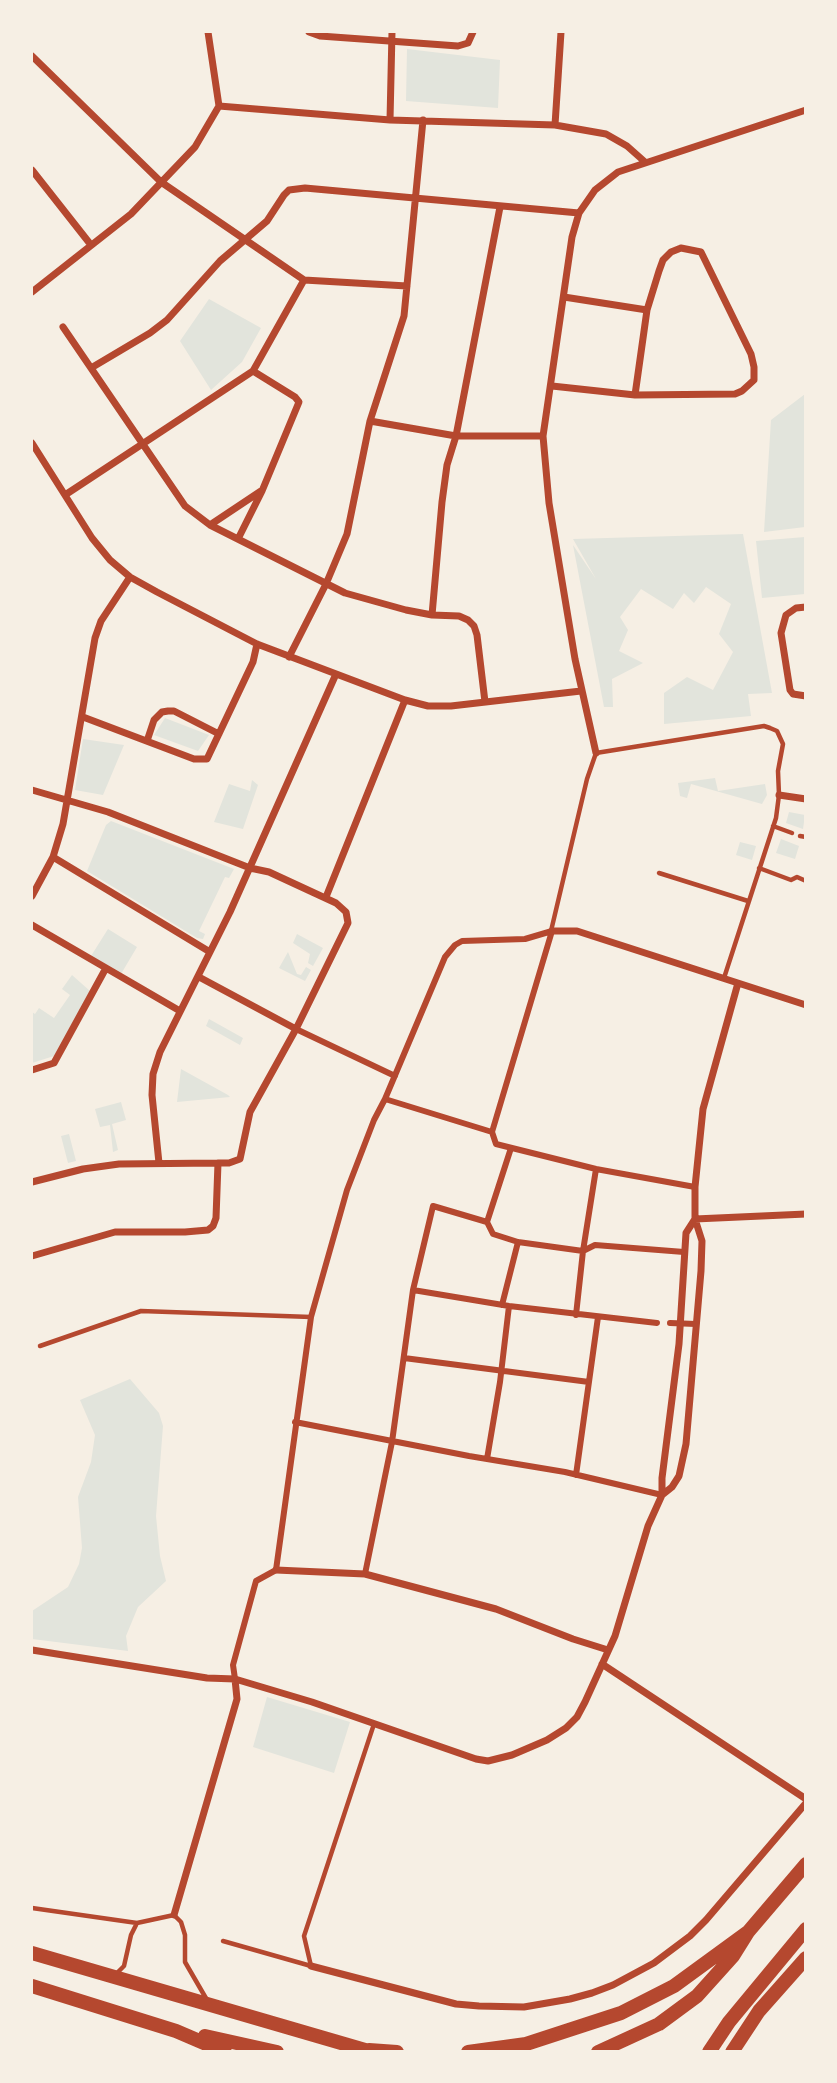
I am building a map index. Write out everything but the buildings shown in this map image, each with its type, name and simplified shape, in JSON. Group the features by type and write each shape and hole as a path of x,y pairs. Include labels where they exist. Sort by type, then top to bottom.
{"main road":[{"path":"597,2052 659,2024 697,1996 806,1864"},
{"path":"709,2052 757,1986 806,1929"},
{"path":"468,2052 526,2044 621,2013 674,1986 748,1932"},
{"path":"32,1953 371,2051 397,2052"},
{"path":"733,2052 759,2011 806,1958"},
{"path":"32,1986 176,2031 277,2052"},
{"path":"176,2031 225,2052"},
{"path":"717,2052 720,2036"}],"street":[{"path":"32,292 131,214 195,147 219,106 208,32"},
{"path":"309,32 320,36 458,46 468,43 473,32"},
{"path":"390,120 392,32"},
{"path":"555,125 561,32"},
{"path":"32,56 161,182 304,281 407,286"},
{"path":"219,106 390,120 555,125 606,134 627,146 645,162"},
{"path":"596,753 587,706 581,691 549,503 543,436 572,237 579,213 595,190 618,172 806,110"},
{"path":"289,657 326,584 347,534 370,421 404,316 423,120"},
{"path":"32,170 91,244"},
{"path":"91,368 167,320 220,261 267,221 289,190 297,188 417,197 579,213"},
{"path":"432,615 442,502 451,448 456,436 500,207"},
{"path":"551,386 635,395 735,394 749,387 754,380 751,354 701,252 681,248 671,251 663,260 647,310 635,395"},
{"path":"65,495 253,371 304,281"},
{"path":"564,297 647,310"},
{"path":"63,327 186,506 210,524 345,593 432,615 459,616 468,620 477,635 485,702"},
{"path":"238,539 262,491 299,402 253,371"},
{"path":"370,421 456,436 543,436"},
{"path":"32,445 92,538 110,560 130,577 257,644 405,700 428,706 581,691"},
{"path":"210,524 262,491"},
{"path":"32,897 53,858 68,801 95,638 101,621 130,577"},
{"path":"806,607 796,608 786,615 781,633 790,690 793,694 806,696"},
{"path":"83,718 203,760 210,755 253,662 257,644"},
{"path":"159,1163 152,1095 153,1074 180,1011 199,977 250,868 336,674"},
{"path":"326,897 405,700"},
{"path":"147,741 154,720 162,712 168,711 174,711 219,733"},
{"path":"32,790 108,812 250,868 270,872 326,897 346,912 348,923 296,1029 250,1112 240,1159 229,1163 159,1163 83,1169 32,1182"},
{"path":"779,795 806,799"},
{"path":"53,858 210,952"},
{"path":"32,925 180,1011"},
{"path":"695,1187 596,1169 496,1144 492,1132 552,931 577,931 806,1005"},
{"path":"32,1070 54,1063 106,968"},
{"path":"199,977 296,1029 395,1076"},
{"path":"32,1650 207,1678 235,1679 374,1723 475,1759 500,1759 547,1740 566,1728 577,1717 615,1636 648,1526 663,1496 673,1487 679,1476 686,1444 702,1253 702,1241 695,1219 695,1187 703,1109 738,983"},
{"path":"276,1570 311,1317 347,1190 374,1120 385,1099 492,1132"},
{"path":"487,1223 511,1148"},
{"path":"32,1256 116,1231 208,1230 216,1218 218,1163"},
{"path":"576,1315 596,1169"},
{"path":"365,1574 392,1442 414,1290 433,1206 487,1223 493,1234 519,1242 583,1251 595,1245 684,1252"},
{"path":"695,1219 806,1214"},
{"path":"663,1496 662,1478 680,1324 686,1233 695,1219"},
{"path":"487,1459 501,1373 505,1306 519,1242"},
{"path":"414,1290 505,1306 657,1323"},
{"path":"576,1475 598,1317"},
{"path":"670,1323 696,1324"},
{"path":"404,1358 501,1373 589,1382"},
{"path":"295,1422 576,1475 663,1496"},
{"path":"174,1916 237,1699 233,1665 256,1581 276,1570 365,1574 496,1609 608,1650"},
{"path":"311,1966 456,2004 524,2007 570,1999 624,1980 654,1963 690,1936 706,1920 806,1801 602,1664"},
{"path":"32,1995 54,1993"}],"lane":[{"path":"385,1099 445,957 455,945 462,941 525,939 552,931 592,760 596,753 764,726 777,731 783,744 778,771 779,795 774,826 724,978"},
{"path":"774,826 792,833"},
{"path":"759,868 791,880 797,877 806,881"},
{"path":"659,873 748,901"},
{"path":"40,1346 141,1311 311,1317"},
{"path":"223,1941 311,1966 304,1936 374,1723"},
{"path":"32,1908 137,1923 174,1916 181,1922 186,1935 185,1962 209,2004"},
{"path":"114,1977 124,1966 131,1935 137,1923"}],"shaded area":[{"path":"407,49 500,60 498,108 406,101"},
{"path":"209,299 261,328 242,362 211,390 180,341"},
{"path":"805,394 805,527 764,532 771,420"},
{"path":"743,534 772,693 748,694 751,716 664,724 664,693 687,677 713,690 733,652 719,634 731,604 706,587 694,603 684,593 673,609 641,589 620,617 628,630 619,651 643,663 612,679 613,707 604,707 573,545 596,579 573,539"},
{"path":"805,537 805,594 762,598 756,541"},
{"path":"165,718 209,735 198,751 154,735"},
{"path":"83,739 124,745 103,795 75,790"},
{"path":"715,778 718,791 765,784 767,795 762,804 691,784 687,798 680,796 678,783"},
{"path":"252,780 258,785 243,829 214,822 229,784 250,791"},
{"path":"789,812 805,815 803,829 786,823"},
{"path":"111,821 234,869 229,878 225,877 199,931 205,934 203,939 197,938 87,871 106,825"},
{"path":"781,839 799,846 795,859 776,853"},
{"path":"740,842 756,846 752,860 736,855"},
{"path":"108,929 137,947 121,974 91,956"},
{"path":"297,934 323,948 313,966 308,963 310,954 293,943"},
{"path":"288,952 297,974 301,975 306,967 311,970 305,981 279,968"},
{"path":"72,975 90,991 54,1056 32,1063 32,1012 35,1014 39,1008 54,1018 70,995 62,989"},
{"path":"209,1019 243,1038 240,1045 206,1026"},
{"path":"181,1069 228,1095 230,1097 177,1102"},
{"path":"121,1102 126,1120 112,1124 118,1150 113,1152 110,1125 100,1127 95,1109"},
{"path":"69,1134 76,1161 68,1163 61,1136"},
{"path":"130,1379 159,1413 163,1426 156,1516 160,1556 166,1581 138,1607 126,1636 128,1651 32,1639 32,1611 68,1587 79,1564 82,1548 78,1497 91,1462 95,1435 80,1400"},
{"path":"267,1697 350,1722 334,1773 253,1747"}]}
